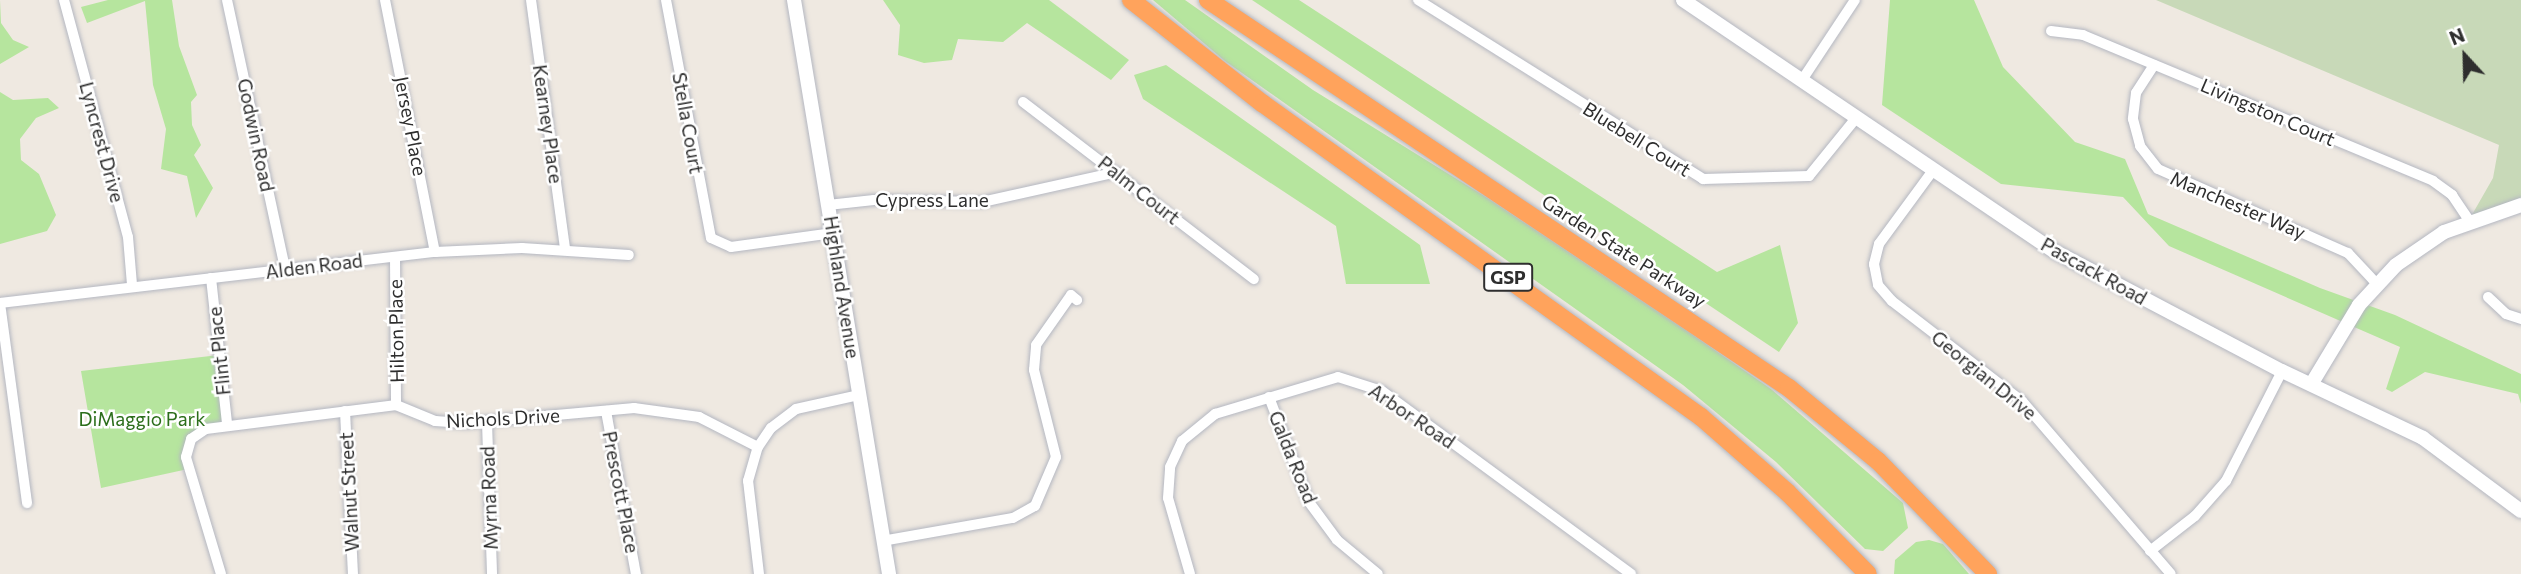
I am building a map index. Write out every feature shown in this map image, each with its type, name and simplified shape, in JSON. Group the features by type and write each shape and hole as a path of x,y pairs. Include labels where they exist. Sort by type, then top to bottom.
{"highway":[{"name":"GSP","path":"1131,0 1241,88 1691,409 1787,492 1868,574"},
{"name":"Garden State Parkway","path":"1209,0 1789,388 1878,461 1988,574"}],"street":[{"name":"Lyncrest Drive","path":"64,0 128,237 132,285"},
{"name":"Godwin Road","path":"227,0 285,269"},
{"name":"Jersey Place","path":"386,0 435,252"},
{"name":"Kearney Place","path":"531,0 565,249"},
{"name":"Stella Court","path":"666,0 707,230 716,244 731,247 833,233"},
{"name":"Highland Avenue","path":"794,0 889,574"},
{"name":"Bluebell Court","path":"1418,0 1703,179 1809,176 1857,117"},
{"name":"Pascack Road","path":"1683,0 2084,268 2282,371 2312,383 2434,444 2521,511"},
{"path":"1802,80 1855,0"},
{"name":"Livingston Court","path":"2051,31 2083,35 2433,181 2452,195 2469,220"},
{"name":"Manchester Way","path":"2154,65 2136,93 2133,119 2140,146 2158,169 2348,253 2377,284"},
{"name":"Palm Court","path":"1023,102 1254,279"},
{"name":"Georgian Drive","path":"1934,169 1879,244 1874,264 1878,285 1892,301 2022,401 2171,574"},
{"name":"Cypress Lane","path":"828,205 874,200 982,202 1117,172"},
{"path":"2312,383 2377,284 2421,246 2469,220 2521,205"},
{"name":"Alden Road","path":"0,303 132,285 435,252 565,249 629,255"},
{"name":"Hilton Place","path":"395,257 396,405"},
{"name":"Flint Place","path":"211,278 227,424"},
{"path":"882,541 1013,518 1035,506 1056,457 1034,370 1036,345 1071,295 1077,300"},
{"path":"2488,297 2506,314 2521,319"},
{"path":"0,303 27,503"},
{"path":"2150,551 2196,516 2225,481 2282,371"},
{"name":"Arbor Road","path":"1190,574 1168,498 1174,454 1203,421 1324,378 1369,384 1631,574"},
{"path":"759,574 748,481 758,447 771,428 796,409 859,395"},
{"name":"Galda Road","path":"1269,397 1309,502 1336,540 1378,574"},
{"name":"Nichols Drive","path":"221,574 187,465 191,439 206,429 227,424 396,405 435,421 486,422 634,408 681,412 758,447"},
{"name":"Walnut Street","path":"345,411 353,574"},
{"name":"Prescott Place","path":"606,411 636,574"},
{"name":"Myrna Road","path":"486,422 492,574"},
{"path":"1357,574 1365,565"}],"green space":[{"path":"0,0 1,23 13,40 29,47 0,64"},
{"path":"108,0 172,0 179,46 197,95 191,102 192,125 201,145 194,155 213,188 196,218 187,176 161,169 166,129 153,85 145,1 87,23 81,7"},
{"path":"883,0 1049,0 1129,60 1111,80 1027,23 1003,42 958,39 952,60 924,63 898,55 900,25"},
{"path":"1153,0 1185,0 1313,90 1489,199 1771,389 1903,503 1908,528 1883,551 1865,549 1776,462 1683,385 1225,61"},
{"path":"1252,0 1299,0 1717,272 1780,245 1798,323 1779,352"},
{"path":"1890,0 1974,0 2003,67 2075,142 2125,159 2148,214 2320,288 2395,315 2521,374 2521,404 2518,394 2425,372 2392,392 2386,389 2400,347 2169,246 2123,197 2001,184 1882,105"},
{"path":"2156,0 2521,0 2521,205 2469,220 2493,178 2499,145"},
{"path":"1166,65 1420,245 1430,284 1346,284 1336,226 1143,99 1134,75"},
{"path":"0,92 13,100 48,98 59,108 36,118 20,139 21,160 39,174 56,215 47,231 0,244"},
{"name":"DiMaggio Park","path":"219,355 227,424 191,439 188,469 101,488 81,371"},
{"path":"1929,540 1943,544 1969,574 1894,574 1895,560 1916,542"}]}
